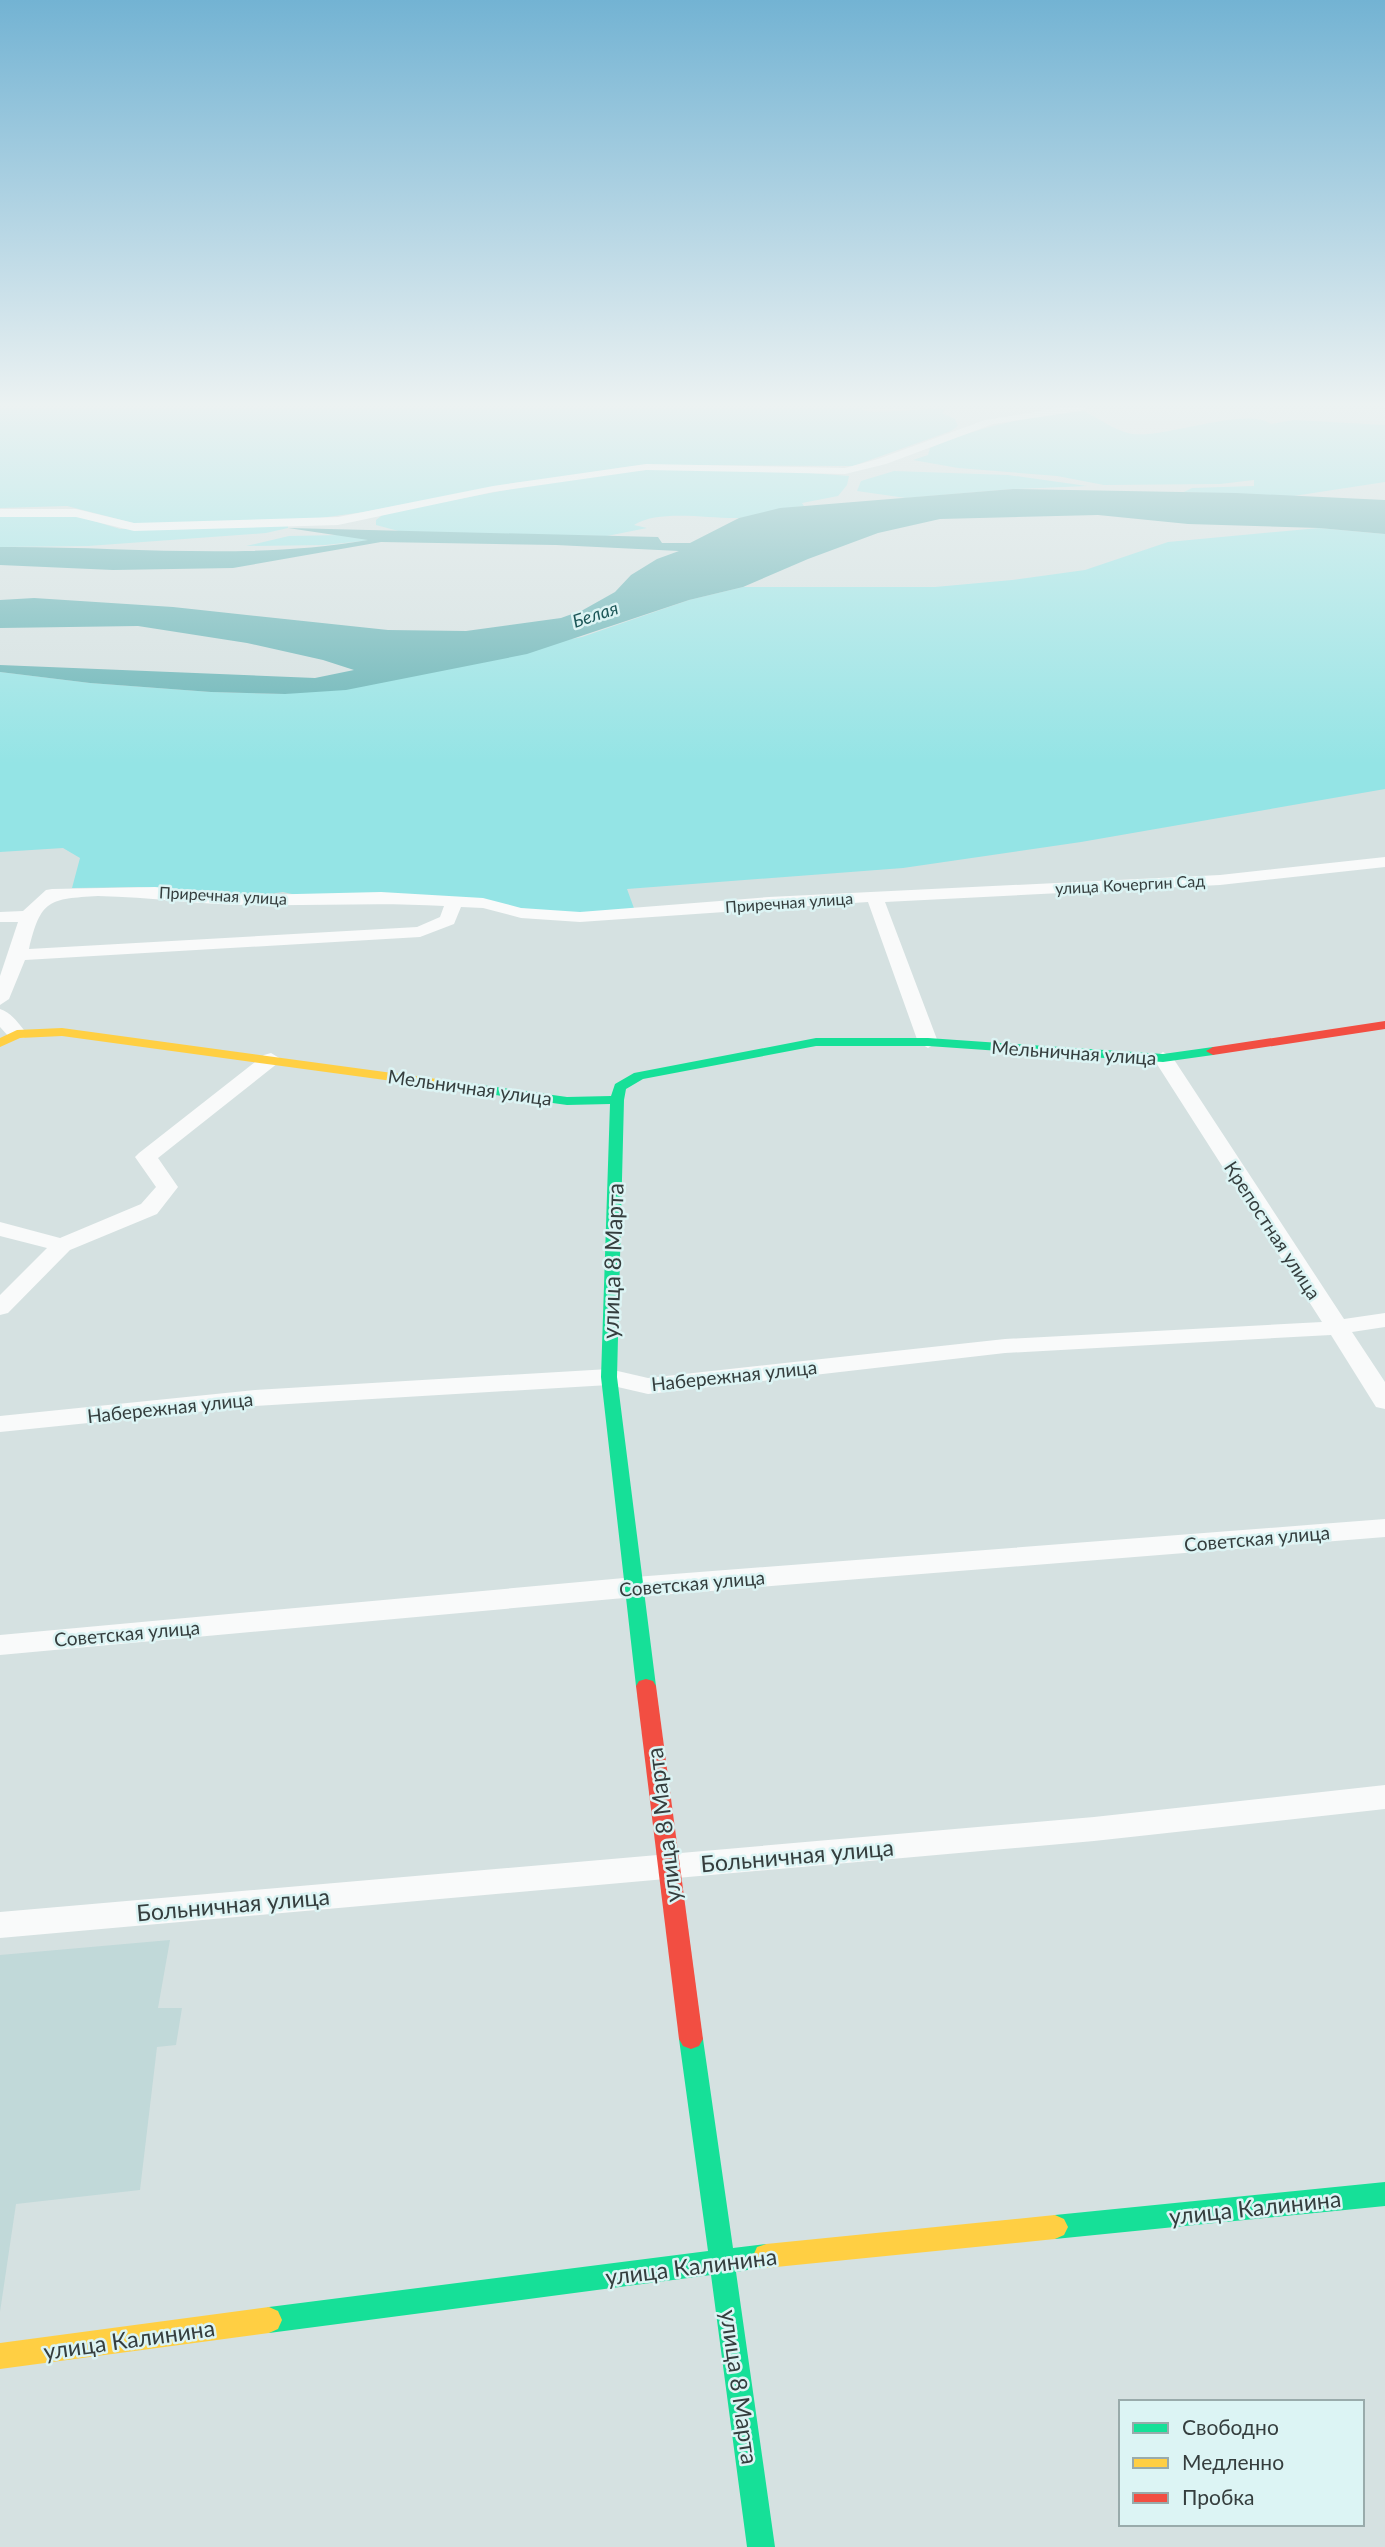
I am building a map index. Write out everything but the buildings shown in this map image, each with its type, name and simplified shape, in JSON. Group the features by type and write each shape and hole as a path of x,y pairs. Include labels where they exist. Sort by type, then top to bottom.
{"street":[{"name":"улица Кочергин Сад","path":"875,897 1220,880 1385,862"},
{"name":"Приречная улица","path":"28,916 52,894 98,891 155,892 250,900 381,897 483,903 521,913 580,917 769,902 875,897"},
{"path":"875,897 928,1042"},
{"path":"18,955 420,932 448,920 454,903"},
{"path":"0,917 28,916 18,955 0,999"},
{"path":"0,1015 8,1038"},
{"name":"Мельничная улица","path":"8,1038 62,1032 567,1101 617,1100 620,1087 639,1076 816,1042 928,1042 1163,1058 1385,1025"},
{"name":"Крепостная улица","path":"1163,1058 1335,1328 1385,1401"},
{"path":"0,1308 62,1245 149,1209 167,1187 146,1157 271,1059"},
{"name":"улица 8 Марта","path":"617,1100 609,1377 667,1866 761,2547"},
{"path":"0,1229 62,1245"},
{"name":"Набережная улица","path":"0,1424 255,1398 609,1377 648,1386 1005,1346 1335,1328 1385,1320"},
{"name":"Советская улица","path":"0,1645 635,1587 1385,1528"},
{"name":"Больничная улица","path":"0,1925 1094,1829 1385,1797"},
{"name":"улица Калинина","path":"0,2356 723,2260 1385,2194"}],"shaded area":[{"path":"0,527 120,529 288,527 266,533 88,546 0,547"},
{"path":"383,527 647,528 607,536 406,533"},
{"path":"1319,528 1385,534 1385,789 1081,842 903,868 627,889 635,911 559,914 440,896 301,896 283,892 256,896 140,887 72,888 80,858 63,848 0,852 0,672 90,683 211,692 285,694 582,637 689,600 743,587 935,587 1012,580 1085,570 1168,542"},
{"path":"341,535 372,540 325,545 246,546 289,536"},
{"path":"170,1940 158,2008 182,2008 176,2045 157,2047 140,2190 16,2204 0,2312 0,1955"}],"water":[{"name":"Белая","path":"722,527 905,527 878,533 743,587 689,600 527,654 346,690 285,694 211,692 90,683 0,672 0,665 315,678 354,670 323,660 247,643 138,626 0,628 0,600 34,598 173,607 388,630 466,631 561,618 583,610 615,592 631,575 657,559 679,551 556,545 381,542 233,568 113,570 0,565 0,547 231,551 277,550 368,540 288,528 658,537 662,543 690,543"},
{"name":"Белая","path":"1282,527 1385,527 1385,534"}],"traffic: fast":[{"path":"444,1084 567,1101 617,1100 620,1087 639,1076 816,1042 928,1042 1163,1058 1213,1051"},
{"path":"617,1100 609,1377 646,1686"},
{"path":"691,2039 761,2547"},
{"path":"1055,2227 1385,2194"},
{"path":"269,2320 766,2256"}],"traffic: slow":[{"path":"0,1043 17,1034 62,1032 444,1084"},
{"path":"766,2256 1055,2227"},
{"path":"0,2356 269,2320"}],"traffic: jam":[{"path":"1213,1051 1385,1025"},
{"path":"646,1686 691,2039"}]}
